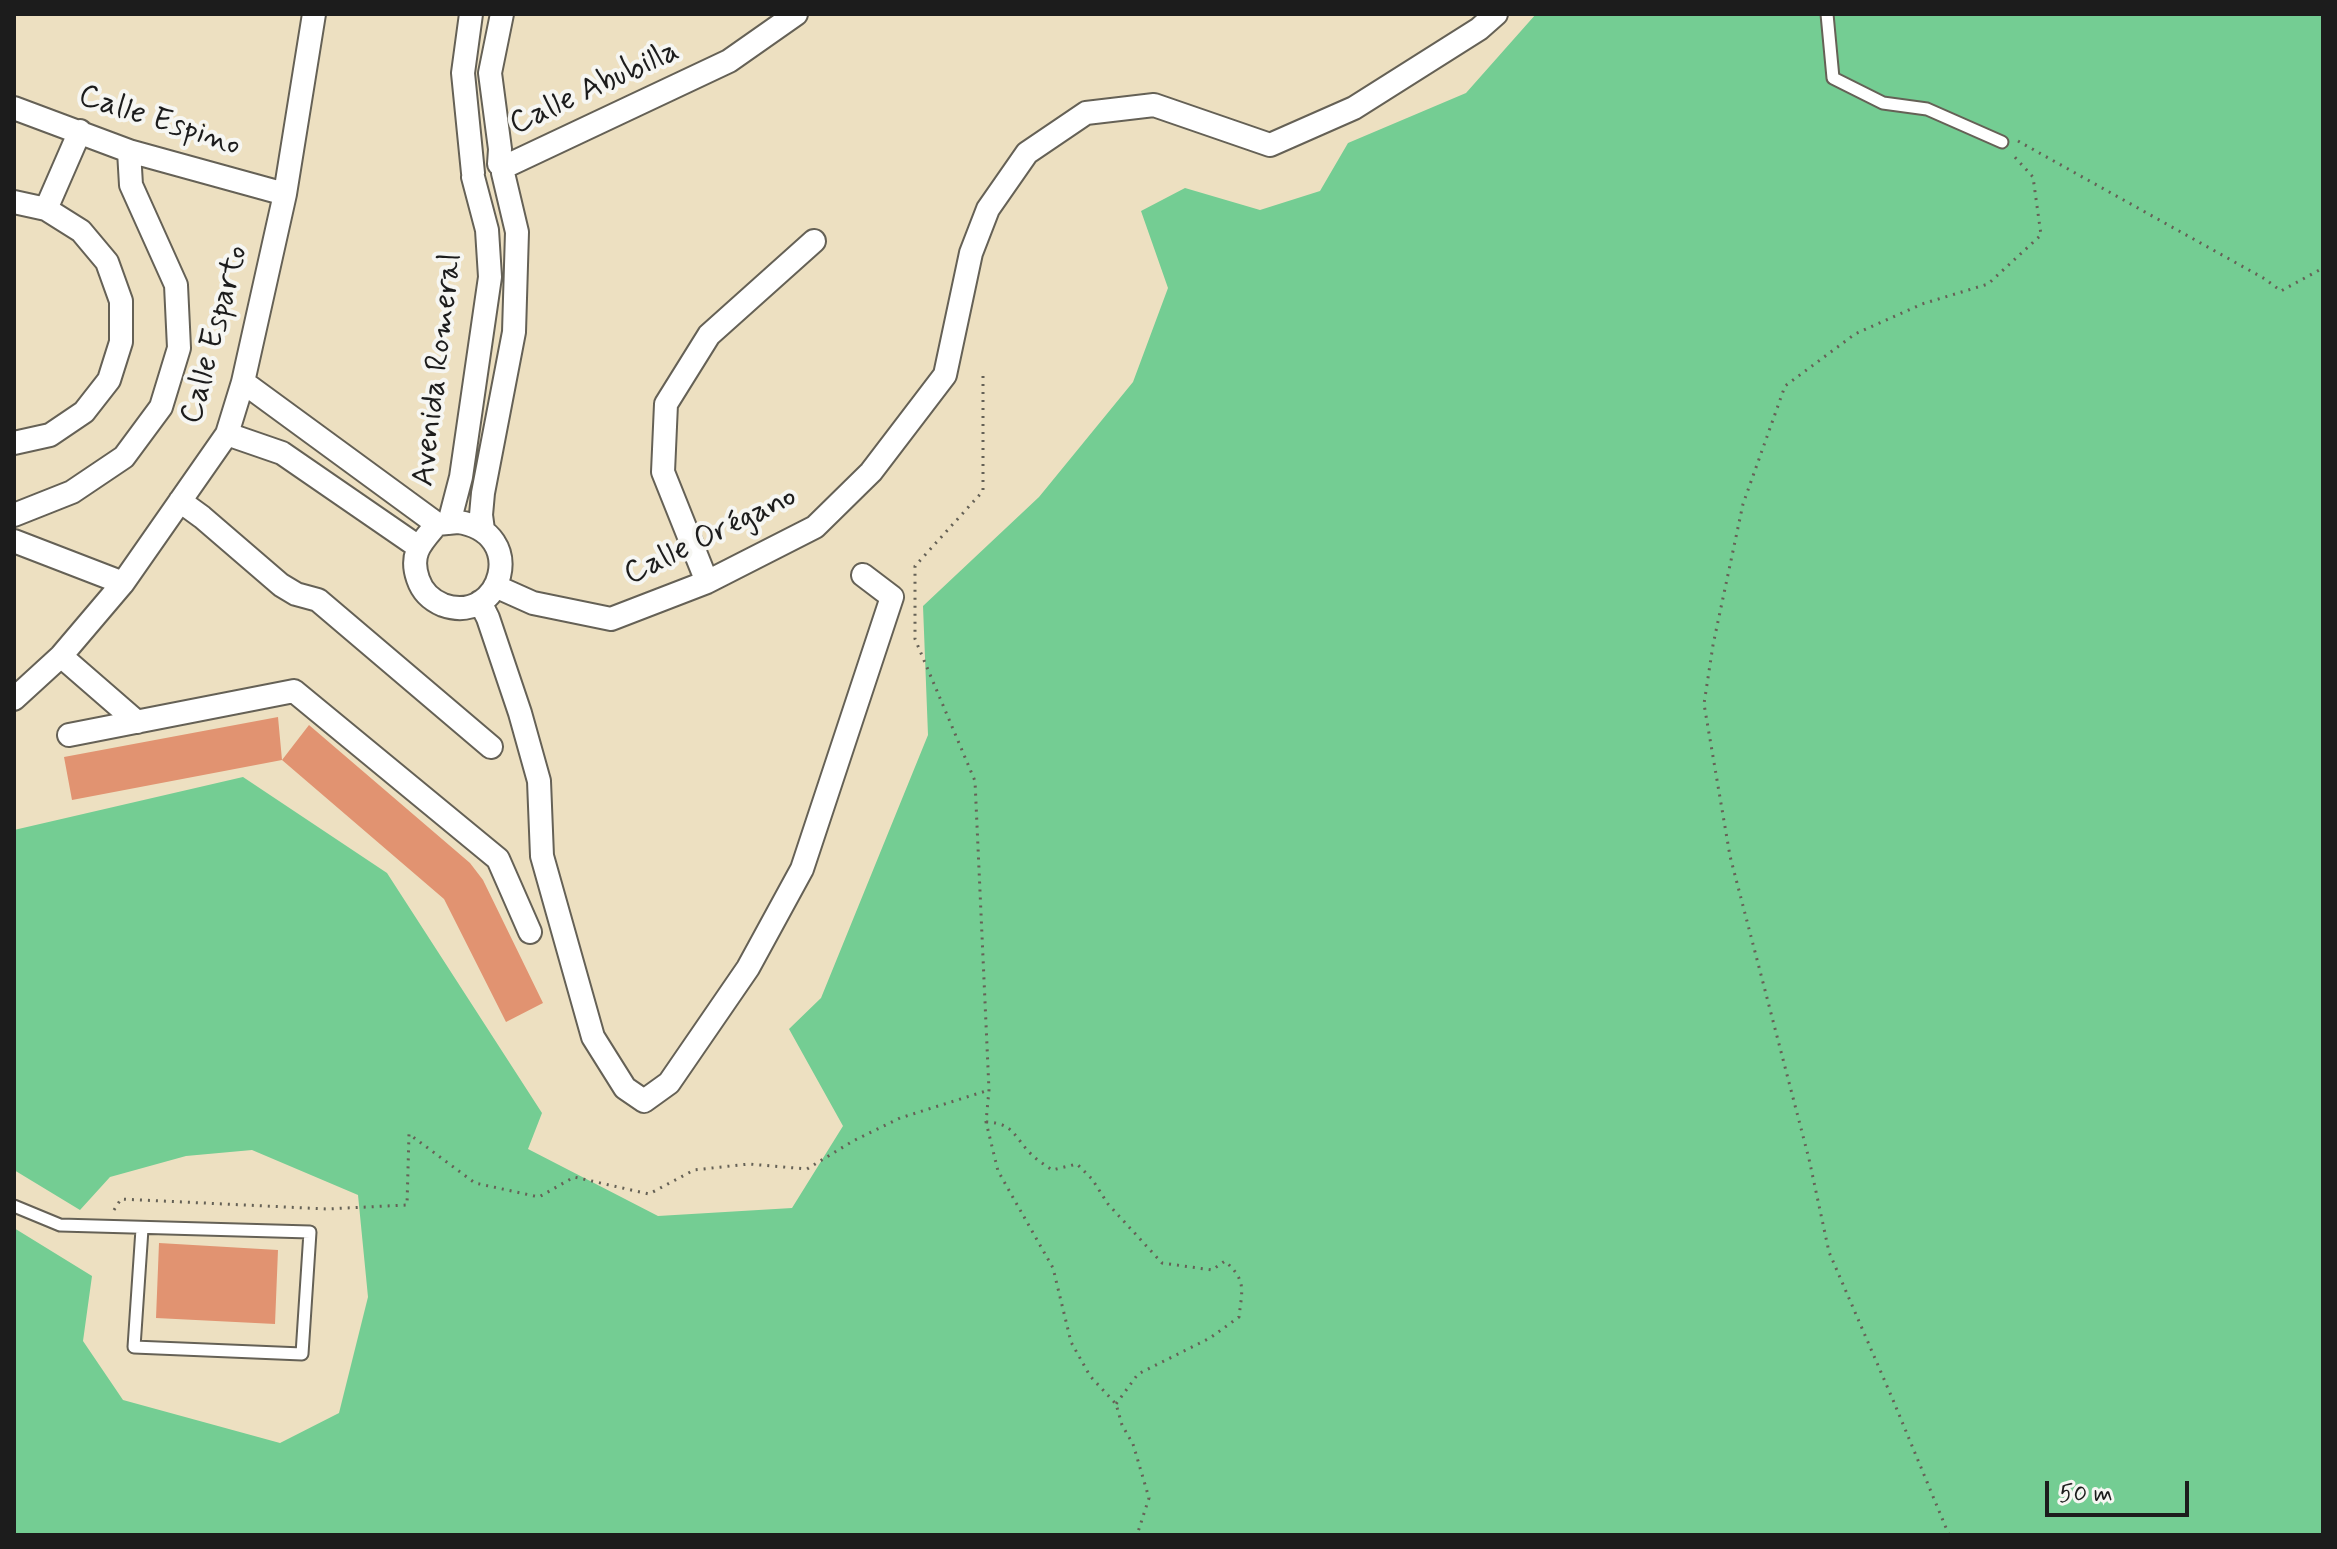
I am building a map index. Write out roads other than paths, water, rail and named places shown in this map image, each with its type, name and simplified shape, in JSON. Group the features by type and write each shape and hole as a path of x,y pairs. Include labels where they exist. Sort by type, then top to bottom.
{"street":[{"name":"Calle Esparto","path":"14,699 61,656 123,583 227,434 243,382 285,194 314,14"},
{"name":"Avenida Romeral","path":"443,524 461,477 490,277 487,230 473,175 463,73 471,14"},
{"name":"Avenida Romeral","path":"483,530 483,493 514,332 517,232 501,169 490,73 502,14"},
{"name":"Calle Abubilla","path":"473,175 475,182 483,188 493,188 500,183 501,169 729,61 796,14"},
{"name":"Calle Orégano","path":"495,586 533,603 611,619 707,582 815,527 871,472 945,375 971,253 988,209 1027,153 1086,113 1154,105 1270,145 1354,108 1479,29 1496,14"},
{"name":"Calle Espino","path":"14,108 129,151 285,194"},
{"path":"46,209 80,131"},
{"path":"14,515 72,492 124,457 161,407 179,348 176,285 131,185 129,151"},
{"path":"14,202 46,209 81,231 107,262 121,301 121,342 109,380 84,412 50,435 14,443"},
{"path":"707,582 663,472 666,404 709,335 814,241"},
{"path":"243,382 443,524 470,524 494,540 500,554 499,579 492,592 480,602 465,608 436,602 424,592 417,578 417,546 443,524"},
{"path":"227,434 282,453 417,546"},
{"path":"180,501 281,585 296,594 318,600 491,747"},
{"path":"14,541 123,583"},
{"path":"480,602 516,699 539,781 542,856 593,1037 625,1088 644,1101 669,1083 739,981 802,869 892,597 863,575"},
{"path":"61,656 137,722"},
{"path":"69,735 294,691 498,859 530,932"}],"lane":[{"path":"1827,14 1833,78 1883,103 1927,109 2002,142"},
{"path":"14,1206 60,1225 310,1232 302,1354 134,1347 142,1229"}]}
